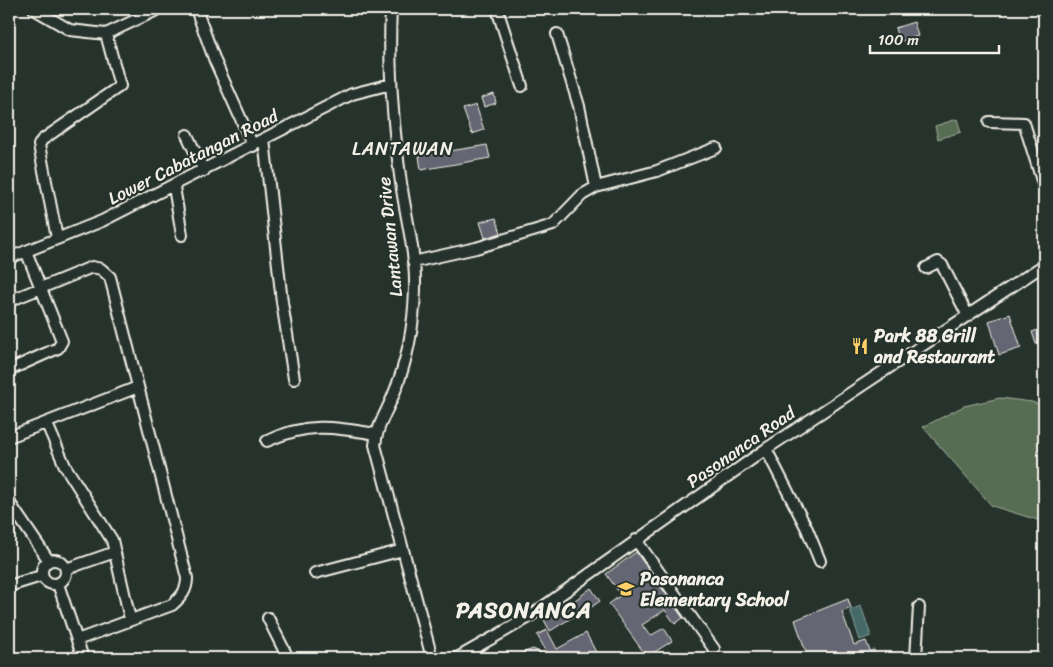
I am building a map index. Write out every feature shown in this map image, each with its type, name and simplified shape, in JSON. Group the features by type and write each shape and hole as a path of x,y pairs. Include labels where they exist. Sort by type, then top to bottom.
{"street":[{"path":"34,9 70,30 106,34 159,9"},
{"path":"196,9 216,62 253,146"},
{"name":"Lantawan Drive","path":"376,434 393,397 410,346 414,325 413,262 396,147 391,84 389,40 391,9"},
{"path":"497,9 522,86"},
{"path":"58,238 39,145 42,140 119,88 120,82 106,34"},
{"path":"557,34 578,106 596,187"},
{"name":"Lower Cabatangan Road","path":"9,258 102,221 174,187 352,94 391,84"},
{"path":"989,122 1024,123 1044,187"},
{"path":"187,134 204,171"},
{"path":"264,139 276,260 294,379"},
{"path":"413,262 476,248 553,225 582,195 596,187 657,171 716,148"},
{"path":"174,187 182,235"},
{"path":"9,370 61,345 62,341 26,251"},
{"path":"926,268 938,262 942,265 968,316"},
{"name":"Pasonanca Road","path":"457,658 526,619 766,449 1044,265"},
{"path":"9,301 92,267 102,269 110,277 187,578 187,587 183,596 172,605 77,640"},
{"path":"9,437 47,424 138,387"},
{"path":"47,424 65,466 105,527 115,552 130,619"},
{"path":"267,441 286,433 327,426 376,434 375,445 432,658"},
{"path":"766,449 820,561"},
{"path":"9,502 48,561"},
{"path":"636,540 714,649"},
{"path":"315,573 403,550"},
{"path":"66,568 115,552"},
{"path":"48,561 61,562 66,568 66,576 58,584 46,582 42,576 43,565 48,561"},
{"path":"9,586 42,576"},
{"path":"58,584 83,658"},
{"path":"916,658 919,606"},
{"path":"268,618 288,658"}],"green space":[{"path":"957,119 961,132 938,139 935,126"},
{"path":"1000,398 1032,402 1044,406 1044,522 992,506 923,427 964,406"}],"water":[{"path":"861,606 871,636 860,640 850,610"}],"building":[{"path":"914,22 918,36 899,42 895,28"},
{"path":"494,94 496,103 484,107 481,98"},
{"path":"476,105 484,130 472,134 463,109"},
{"path":"487,145 490,158 421,170 419,156"},
{"path":"496,218 501,233 485,238 480,222"},
{"path":"1010,314 1021,348 999,355 989,321"},
{"path":"1044,328 1044,342 1036,344 1032,332"},
{"path":"636,552 683,618 675,624 665,610 642,625 650,636 664,628 672,641 647,657 609,604 621,595 606,574"},
{"path":"591,588 600,601 575,619 573,617 550,631 544,620 566,607"},
{"path":"848,599 851,608 842,612 854,645 866,641 870,651 874,650 876,658 808,658 795,620"},
{"path":"547,630 557,649 586,633 599,658 515,658 514,656 533,649 549,656 537,635"}],"place":[{"name":"Park 88 Grill and Restaurant","path":"860,346"},
{"name":"Pasonanca Elementary School","path":"626,589"}],"district":[{"name":"LANTAWAN","path":"403,148"},
{"name":"PASONANCA","path":"524,610"}]}
